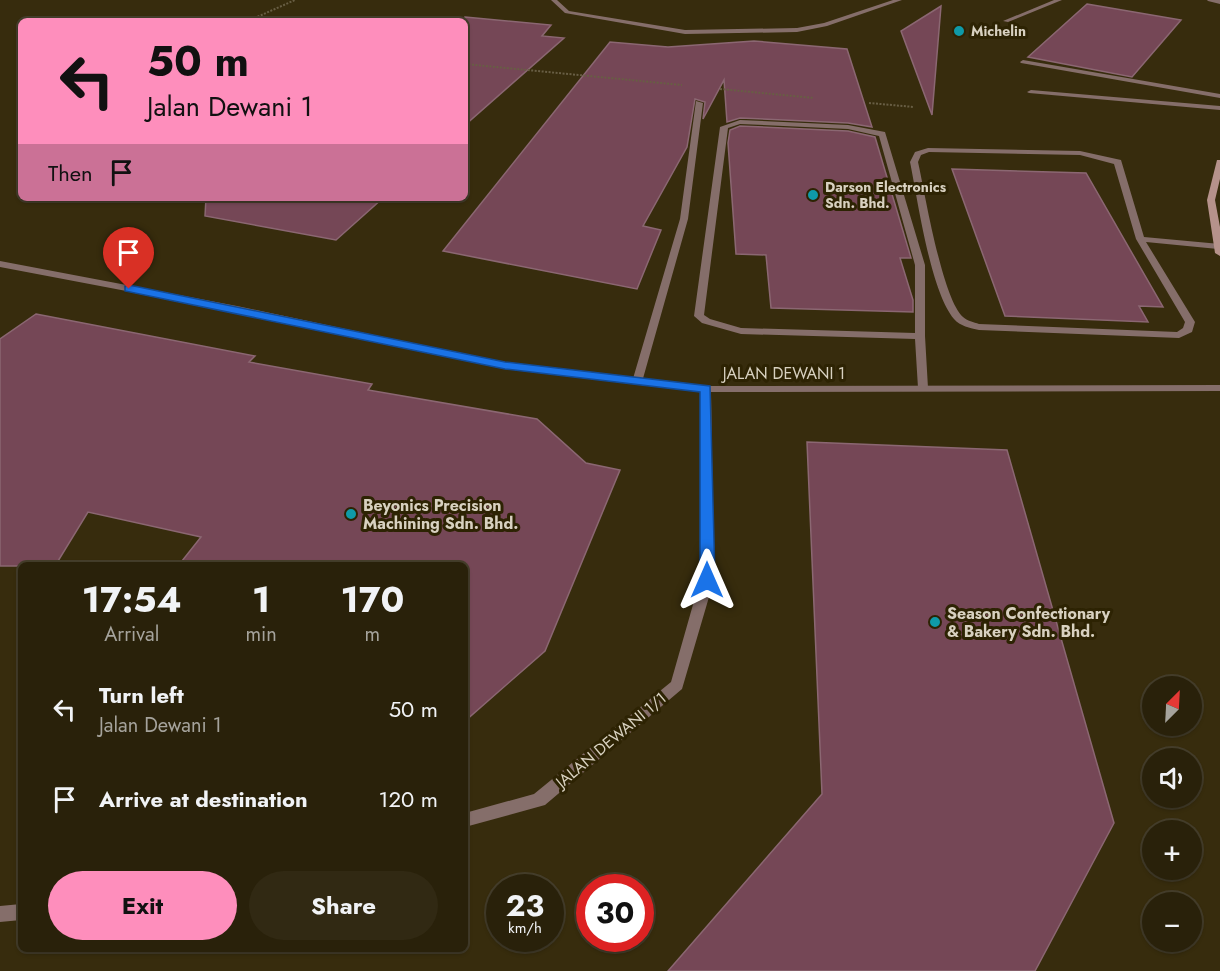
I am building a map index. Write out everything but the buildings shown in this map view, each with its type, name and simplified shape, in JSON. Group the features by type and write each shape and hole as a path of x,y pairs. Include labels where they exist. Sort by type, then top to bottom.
{"street":[{"path":"554,0 567,12 685,32 797,30 825,25 899,0"},
{"path":"1006,21 1059,0"},
{"path":"1210,0 1220,2"},
{"path":"1023,62 1220,96"},
{"path":"1031,92 1220,108"},
{"path":"637,382 684,219 699,104"},
{"path":"920,336 741,332 706,321 699,316 724,127 740,122 848,127 882,134 921,265 920,336 923,388"},
{"path":"928,150 1080,153 1118,162 1140,239 1190,322 1188,330 1179,335 979,327 959,320 952,309 941,279 914,162 918,154 928,150"},
{"path":"1140,239 1219,249 1211,200 1220,162"},
{"name":"JALAN DEWANI 1","path":"0,264 237,309 505,366 637,382 706,389 1220,388"},
{"name":"JALAN DEWANI 1/1","path":"468,819 539,800 677,685 707,580 706,389"},
{"path":"0,914 18,912"}],"path":[{"path":"255,18 296,0"}],"place":[{"name":"Michelin","path":"959,31"},
{"name":"Darson Electronics Sdn. Bhd.","path":"813,195"},
{"name":"Beyonics Precision Machining Sdn. Bhd.","path":"351,514"},
{"name":"Season Confectionary & Bakery Sdn. Bhd.","path":"935,622"}],"route":[{"path":"129,289 237,309 505,366 706,389 707,580"}]}
